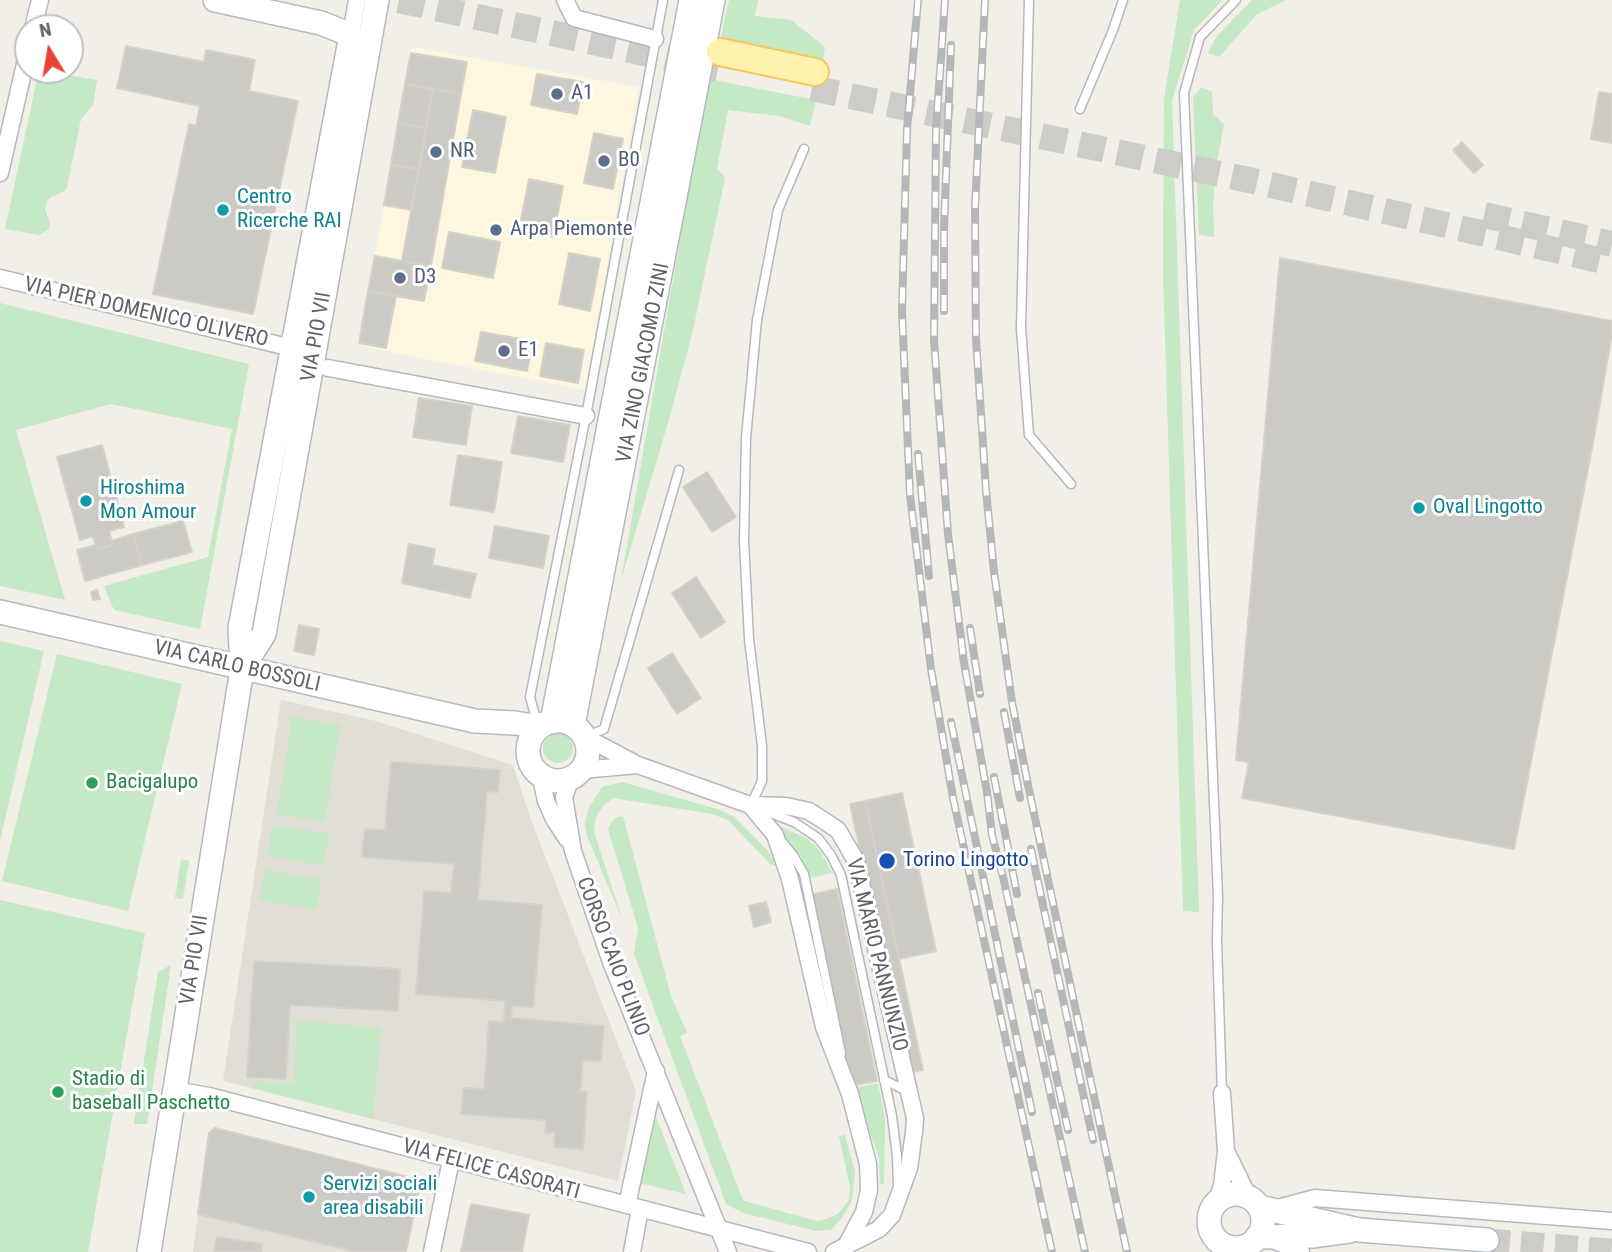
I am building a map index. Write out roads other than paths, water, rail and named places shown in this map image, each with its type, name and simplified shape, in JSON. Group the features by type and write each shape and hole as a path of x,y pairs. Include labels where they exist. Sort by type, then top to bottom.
{"main road":[{"path":"719,60 814,80"}],"street":[{"path":"215,0 321,23 351,35"},
{"name":"VIA PIO VII","path":"149,1252 243,669 240,628 357,0"},
{"name":"VIA PIO VII","path":"243,669 264,634 377,0"},
{"path":"565,0 574,18 655,38"},
{"name":"VIA ZINO GIACOMO ZINI","path":"559,727 691,0"},
{"name":"VIA ZINO GIACOMO ZINI","path":"559,727 713,0"},
{"path":"0,173 20,84"},
{"name":"VIA PIER DOMENICO OLIVERO","path":"0,278 292,348"},
{"path":"328,368 586,416"},
{"name":"VIA CARLO BOSSOLI","path":"0,611 475,721 559,727 638,765 750,805"},
{"name":"VIA CARLO BOSSOLI","path":"475,721 512,737 528,749"},
{"path":"559,727 588,753 576,774 555,781 540,774 529,759 528,749 534,735 559,727"},
{"name":"VIA CARLO BOSSOLI","path":"576,774 638,765"},
{"name":"CORSO CAIO PLINIO","path":"540,774 544,796 554,819 570,843"},
{"name":"CORSO CAIO PLINIO","path":"576,774 564,797 570,843 607,952 728,1252"},
{"name":"VIA MARIO PANNUNZIO","path":"750,805 775,835 790,879 824,1027 850,1094 869,1164 869,1190 864,1212 840,1249"},
{"name":"VIA MARIO PANNUNZIO","path":"750,805 786,806 809,811 838,830 848,844 863,885 915,1118 909,1168 886,1222 872,1233 840,1249"},
{"path":"632,1252 634,1207 656,1071"},
{"name":"VIA FELICE CASORATI","path":"174,1090 209,1096 808,1252"},
{"path":"1222,1093 1226,1151 1222,1186 1208,1218 1213,1236 1219,1243 1237,1248 1262,1237 1312,1236 1359,1230"},
{"path":"1226,1151 1259,1204 1263,1217 1262,1237"},
{"path":"432,1252 451,1160"},
{"path":"1216,1202 1231,1194 1359,1230 1487,1240"},
{"path":"1259,1204 1315,1198 1612,1221"},
{"path":"1262,1237 1301,1252"}],"lane":[{"path":"663,0 586,416 530,697 535,715 559,727 604,729 679,470"},
{"path":"1029,0 1021,327 1029,435 1071,484"},
{"path":"1080,108 1123,0"},
{"path":"1222,1093 1216,942 1217,895 1184,93 1200,37 1236,0"},
{"path":"750,805 762,781 762,758 749,639 744,541 747,425 757,320 778,210 804,149"},
{"name":"VIA MARIO PANNUNZIO","path":"750,805 794,822 818,838 841,875 884,1080 897,1156 898,1198"},
{"name":"VIA MARIO PANNUNZIO","path":"884,1080 908,1092"}],"tunnel":[{"path":"399,0 718,69"},
{"path":"812,88 1249,180 1612,263"},
{"path":"1484,215 1612,244"},
{"path":"1487,1240 1612,1250"}],"railway":[{"path":"918,0 907,130 902,311 910,495 931,669 953,798 1052,1252"},
{"path":"945,0 936,130 934,340 948,534 964,663 992,835 1085,1252"},
{"path":"985,0 975,209 976,339 994,572 1012,702 1028,785 1127,1252"},
{"path":"944,311 944,228 951,45"},
{"path":"918,454 929,576"},
{"path":"970,628 980,694"},
{"path":"1004,712 1020,798"},
{"path":"951,722 1032,1112"},
{"path":"994,777 1017,894"},
{"path":"1031,849 1093,1140"},
{"path":"1038,993 1068,1130"}],"place":[{"name":"A1","path":"557,94"},
{"name":"NR","path":"436,152"},
{"name":"B0","path":"604,161"},
{"name":"Centro Ricerche RAI","path":"223,210"},
{"name":"Arpa Piemonte","path":"496,230"},
{"name":"D3","path":"400,278"},
{"name":"E1","path":"504,351"},
{"name":"Hiroshima Mon Amour","path":"86,501"},
{"name":"Oval Lingotto","path":"1419,508"},
{"name":"Bacigalupo","path":"92,783"},
{"name":"Torino Lingotto","path":"887,861"},
{"name":"Stadio di baseball Paschetto","path":"58,1092"},
{"name":"Servizi sociali area disabili","path":"309,1197"}]}
